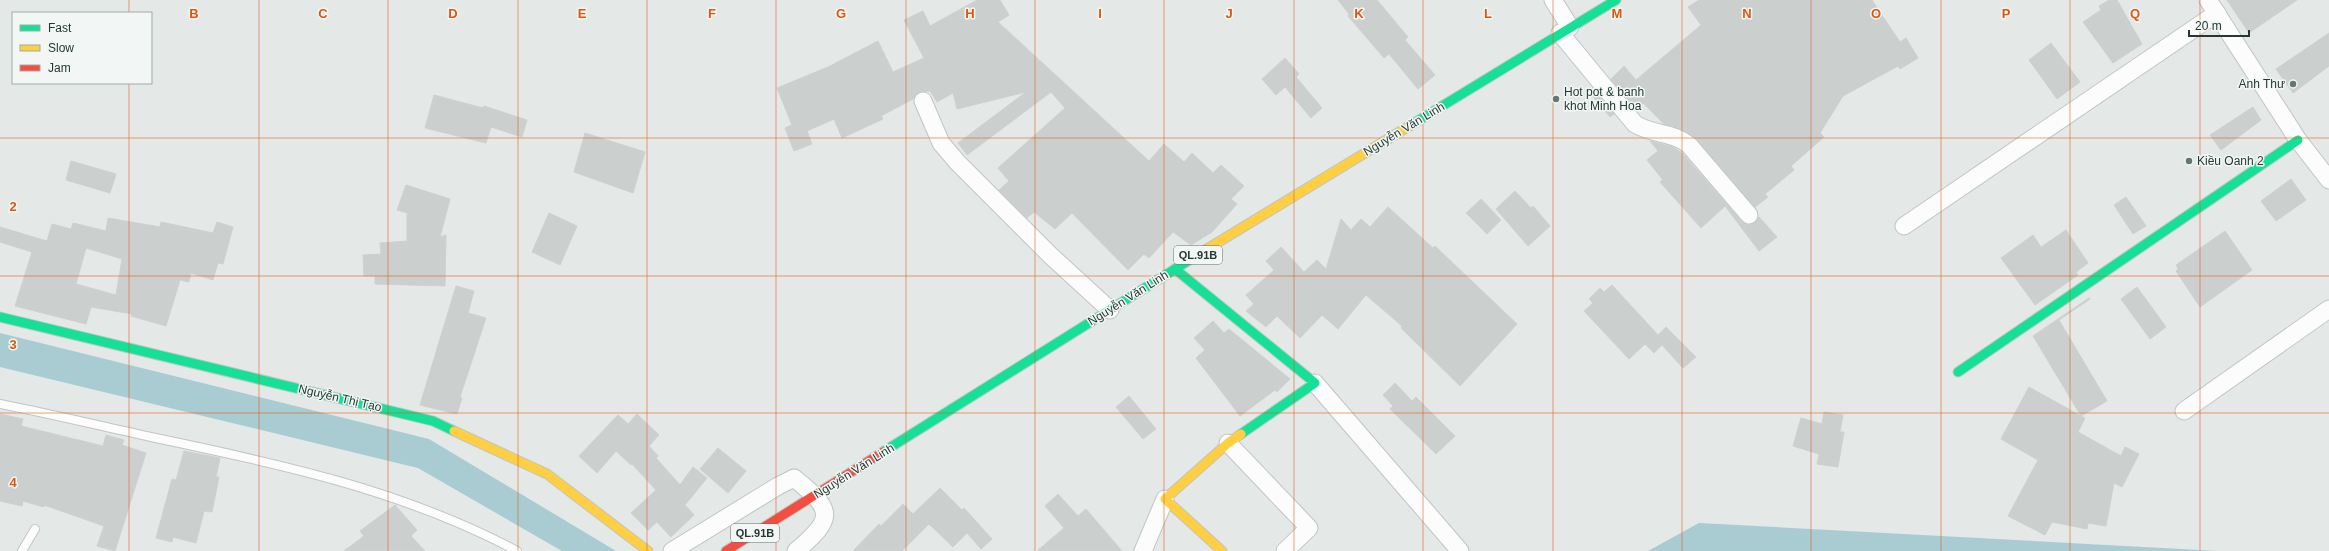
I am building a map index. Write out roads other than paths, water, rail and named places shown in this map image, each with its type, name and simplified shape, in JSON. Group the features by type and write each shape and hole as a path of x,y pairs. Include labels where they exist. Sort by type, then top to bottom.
{"main road":[{"name":"Nguyễn Văn Linh","path":"726,551 784,516 1175,269 1616,0"},
{"path":"1958,372 2298,140"},
{"path":"1175,269 1315,383 1228,443 1165,499 1222,551"},
{"name":"Nguyễn Thị Tạo","path":"0,317 433,421 547,474 648,551"}],"street":[{"path":"1553,0 1565,30 1635,124 1644,130 1666,134 1684,142 1749,215"},
{"path":"1904,226 2212,7 2298,140 2329,180"},
{"path":"923,101 941,143 958,163 1050,255 1110,310"},
{"path":"2184,411 2329,309"},
{"path":"1315,383 1460,551"},
{"path":"1228,443 1309,528 1285,551"},
{"path":"672,551 778,486 794,478 816,495 824,510 822,527 796,551"},
{"path":"1143,551 1165,499"}],"lane":[{"path":"0,404 267,461 356,485 456,522 517,551"},
{"path":"22,551 35,529"}],"water":[{"path":"0,333 429,439 616,551 562,551 418,468 0,367"},
{"path":"1699,523 2218,551 1648,551"}],"place":[{"name":"Anh Thư","path":"2293,84"},
{"name":"Hot pot & banh khot Minh Hoa","path":"1556,99"},
{"name":"Kiều Oanh 2","path":"2189,161"}]}
